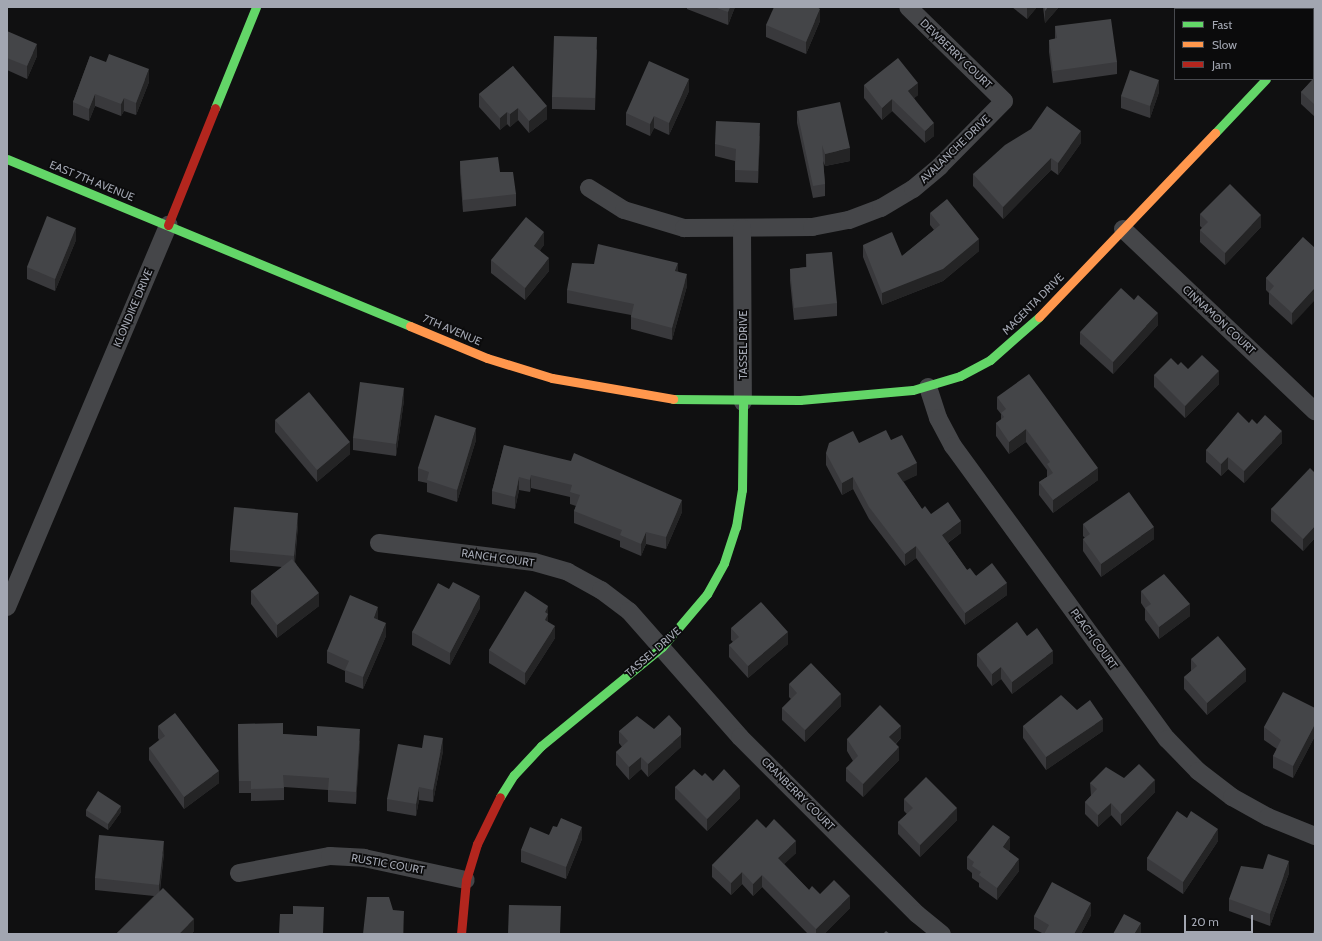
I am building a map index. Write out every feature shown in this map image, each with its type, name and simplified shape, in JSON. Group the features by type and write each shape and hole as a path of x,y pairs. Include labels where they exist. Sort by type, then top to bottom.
{"main road":[{"name":"KLONDIKE DRIVE","path":"168,225 256,7"},
{"name":"MAGENTA DRIVE","path":"743,402 928,387 966,373 1018,339 1265,80"},
{"name":"EAST 7TH AVENUE","path":"7,159 168,225"},
{"name":"7TH AVENUE","path":"168,225 487,358 552,378 626,393 743,402"},
{"name":"TASSEL DRIVE","path":"461,934 466,880 493,809 514,776 541,746 662,647 707,594 724,563 736,526 742,490 743,402"}],"street":[{"name":"DEWBERRY COURT","path":"908,7 1004,101"},
{"name":"AVALANCHE DRIVE","path":"589,188 624,210 654,221 684,228 812,227 849,220 881,208 929,175 1004,101"},
{"name":"KLONDIKE DRIVE","path":"7,607 168,225"},
{"name":"TASSEL DRIVE","path":"742,228 743,402"},
{"name":"CINNAMON COURT","path":"1123,229 1315,411"},
{"name":"PEACH COURT","path":"928,387 938,418 953,446 1167,739 1198,771 1232,797 1268,817 1315,836"},
{"name":"RANCH COURT","path":"379,543 511,558 568,572 602,590 629,611 662,647"},
{"name":"CRANBERRY COURT","path":"662,647 740,737 916,914 942,934"},
{"name":"RUSTIC COURT","path":"239,873 330,856 364,858 466,880"}],"building":[{"path":"714,7 730,7 728,12"},
{"path":"774,7 817,7 820,9 806,42 766,25"},
{"path":"1217,7 1251,7 1250,8"},
{"path":"1111,19 1117,62 1053,71 1049,40 1057,38 1055,26"},
{"path":"7,31 37,44 27,66 7,58"},
{"path":"554,36 597,37 595,98 552,97"},
{"path":"109,54 149,69 136,103 124,98 121,104 95,94 89,109 73,102 90,56 106,62"},
{"path":"898,58 918,83 908,91 934,123 925,131 892,99 882,108 864,85"},
{"path":"649,61 689,79 669,123 654,116 650,124 626,113"},
{"path":"513,66 547,106 529,121 518,108 510,114 507,112 500,118 479,94"},
{"path":"1130,70 1159,80 1150,106 1121,96"},
{"path":"1315,77 1315,105 1301,92 1312,80 1314,80"},
{"path":"840,102 850,148 825,154 822,145 825,184 813,186 797,111"},
{"path":"1047,106 1081,131 1058,163 1051,158 1003,207 973,174 1005,145 1031,129"},
{"path":"716,121 760,123 758,171 735,170 736,149 715,144"},
{"path":"498,157 500,172 513,172 516,194 463,200 460,161"},
{"path":"1230,184 1261,215 1225,253 1200,230 1208,222 1200,214"},
{"path":"947,199 979,239 943,269 882,293 863,245 892,232 902,256 940,225 930,213"},
{"path":"47,216 76,228 55,279 27,267"},
{"path":"526,217 544,232 534,246 549,258 525,288 491,260"},
{"path":"1303,237 1315,248 1315,288 1292,313 1269,292 1274,286 1266,278"},
{"path":"598,244 678,263 675,271 687,274 672,328 631,317 634,304 567,290 572,263 594,264"},
{"path":"832,252 837,303 794,308 790,269 807,267 806,254"},
{"path":"1121,288 1134,300 1138,295 1158,313 1113,362 1080,332"},
{"path":"1202,355 1219,371 1185,406 1154,375 1171,358 1178,365 1181,362 1188,369"},
{"path":"1029,374 1098,468 1053,500 1039,482 1053,473 1047,464 1050,462 1026,429 1009,442 996,423 1004,417 1001,413 1006,409 997,397"},
{"path":"360,382 404,388 396,444 353,438"},
{"path":"309,392 350,442 317,470 275,420"},
{"path":"1238,412 1249,423 1252,419 1257,424 1265,415 1282,431 1244,471 1228,457 1221,464 1206,450"},
{"path":"435,415 476,428 457,490 427,480 429,472 418,468"},
{"path":"886,430 891,440 902,435 917,463 897,473 922,509 925,506 931,514 948,502 961,521 942,535 967,570 970,568 976,576 992,563 1007,583 965,613 916,546 905,554 869,507 853,477 842,483 826,453 829,443 853,431 859,443"},
{"path":"504,445 571,461 574,453 682,500 666,537 646,532 641,544 620,535 622,530 574,511 580,495 570,492 572,485 531,475 530,480 519,477 515,497 492,491"},
{"path":"1310,468 1315,473 1315,526 1303,539 1271,509"},
{"path":"1129,492 1154,527 1101,564 1083,539 1090,534 1083,524"},
{"path":"234,507 298,513 294,556 230,550"},
{"path":"292,559 319,593 277,625 251,591"},
{"path":"1164,574 1190,604 1159,627 1145,608 1151,604 1141,591"},
{"path":"453,582 480,596 450,653 412,632 438,583 449,589"},
{"path":"525,591 548,606 545,612 548,614 545,620 555,626 525,673 489,650"},
{"path":"350,595 378,607 374,618 386,623 363,677 345,670 349,661 327,651"},
{"path":"761,602 788,632 748,666 729,645 739,637 731,628"},
{"path":"1017,622 1027,636 1037,628 1053,651 1012,682 1001,667 992,674 977,654"},
{"path":"1218,636 1246,669 1207,703 1184,677 1197,666 1191,659"},
{"path":"811,663 841,694 805,730 782,708 797,693 789,684"},
{"path":"1283,692 1315,708 1315,724 1293,766 1273,756 1281,740 1264,727"},
{"path":"1061,695 1077,710 1090,700 1103,719 1046,757 1023,726"},
{"path":"880,705 901,726 889,737 899,747 863,784 846,768 858,756 847,739"},
{"path":"175,713 219,771 184,797 149,748 165,736 158,726"},
{"path":"669,715 681,728 681,735 648,764 641,757 629,767 616,752 628,741 619,731 637,716 654,729"},
{"path":"283,723 283,734 317,736 317,726 360,729 356,792 328,790 329,778 283,775 284,788 251,789 251,781 239,781 238,724"},
{"path":"424,735 443,738 433,790 419,787 416,804 387,799 398,744 422,748"},
{"path":"1139,764 1155,780 1121,814 1111,803 1098,815 1085,802 1097,789 1090,783 1106,767 1124,778"},
{"path":"694,769 702,776 705,773 713,781 724,769 740,786 707,819 675,787"},
{"path":"926,777 957,808 920,845 898,822 913,808 904,799"},
{"path":"98,791 121,806 108,824 86,810"},
{"path":"1177,811 1187,818 1191,811 1218,829 1183,882 1147,858"},
{"path":"561,818 582,827 566,867 521,850 530,827 549,835 553,826 557,827"},
{"path":"757,819 766,828 774,819 796,841 778,858 809,890 812,886 820,894 834,880 850,896 816,929 762,875 753,884 742,872 731,883 712,865"},
{"path":"993,825 1010,837 1003,847 1019,859 997,888 979,875 981,872 972,866 974,862 967,857"},
{"path":"99,835 164,841 159,885 95,878"},
{"path":"1268,854 1289,861 1270,914 1229,899 1241,866 1263,869"},
{"path":"1052,882 1091,903 1074,934 1044,934 1049,925 1034,916"},
{"path":"163,888 194,919 179,934 117,934 117,933"},
{"path":"367,897 389,897 393,910 404,911 403,934 363,934"},
{"path":"509,905 561,906 560,934 508,934"},
{"path":"293,906 324,907 323,934 279,934 280,914 293,914"},
{"path":"1124,914 1141,923 1135,933 1137,934 1113,934"},
{"path":"886,931 890,934 883,934"}],"traffic: fast":[{"path":"215,108 256,7"},
{"path":"1215,133 1265,80"},
{"path":"7,159 410,326"},
{"path":"673,399 800,400 913,390 960,376 990,360 1039,317"},
{"path":"500,797 514,775 541,746 662,647 707,594 724,563 736,527 742,490 743,402"}],"traffic: slow":[{"path":"1039,317 1215,133"},
{"path":"410,326 487,358 552,378 673,399"}],"traffic: jam":[{"path":"168,225 215,108"},
{"path":"461,934 466,880 477,844 500,797"}]}
